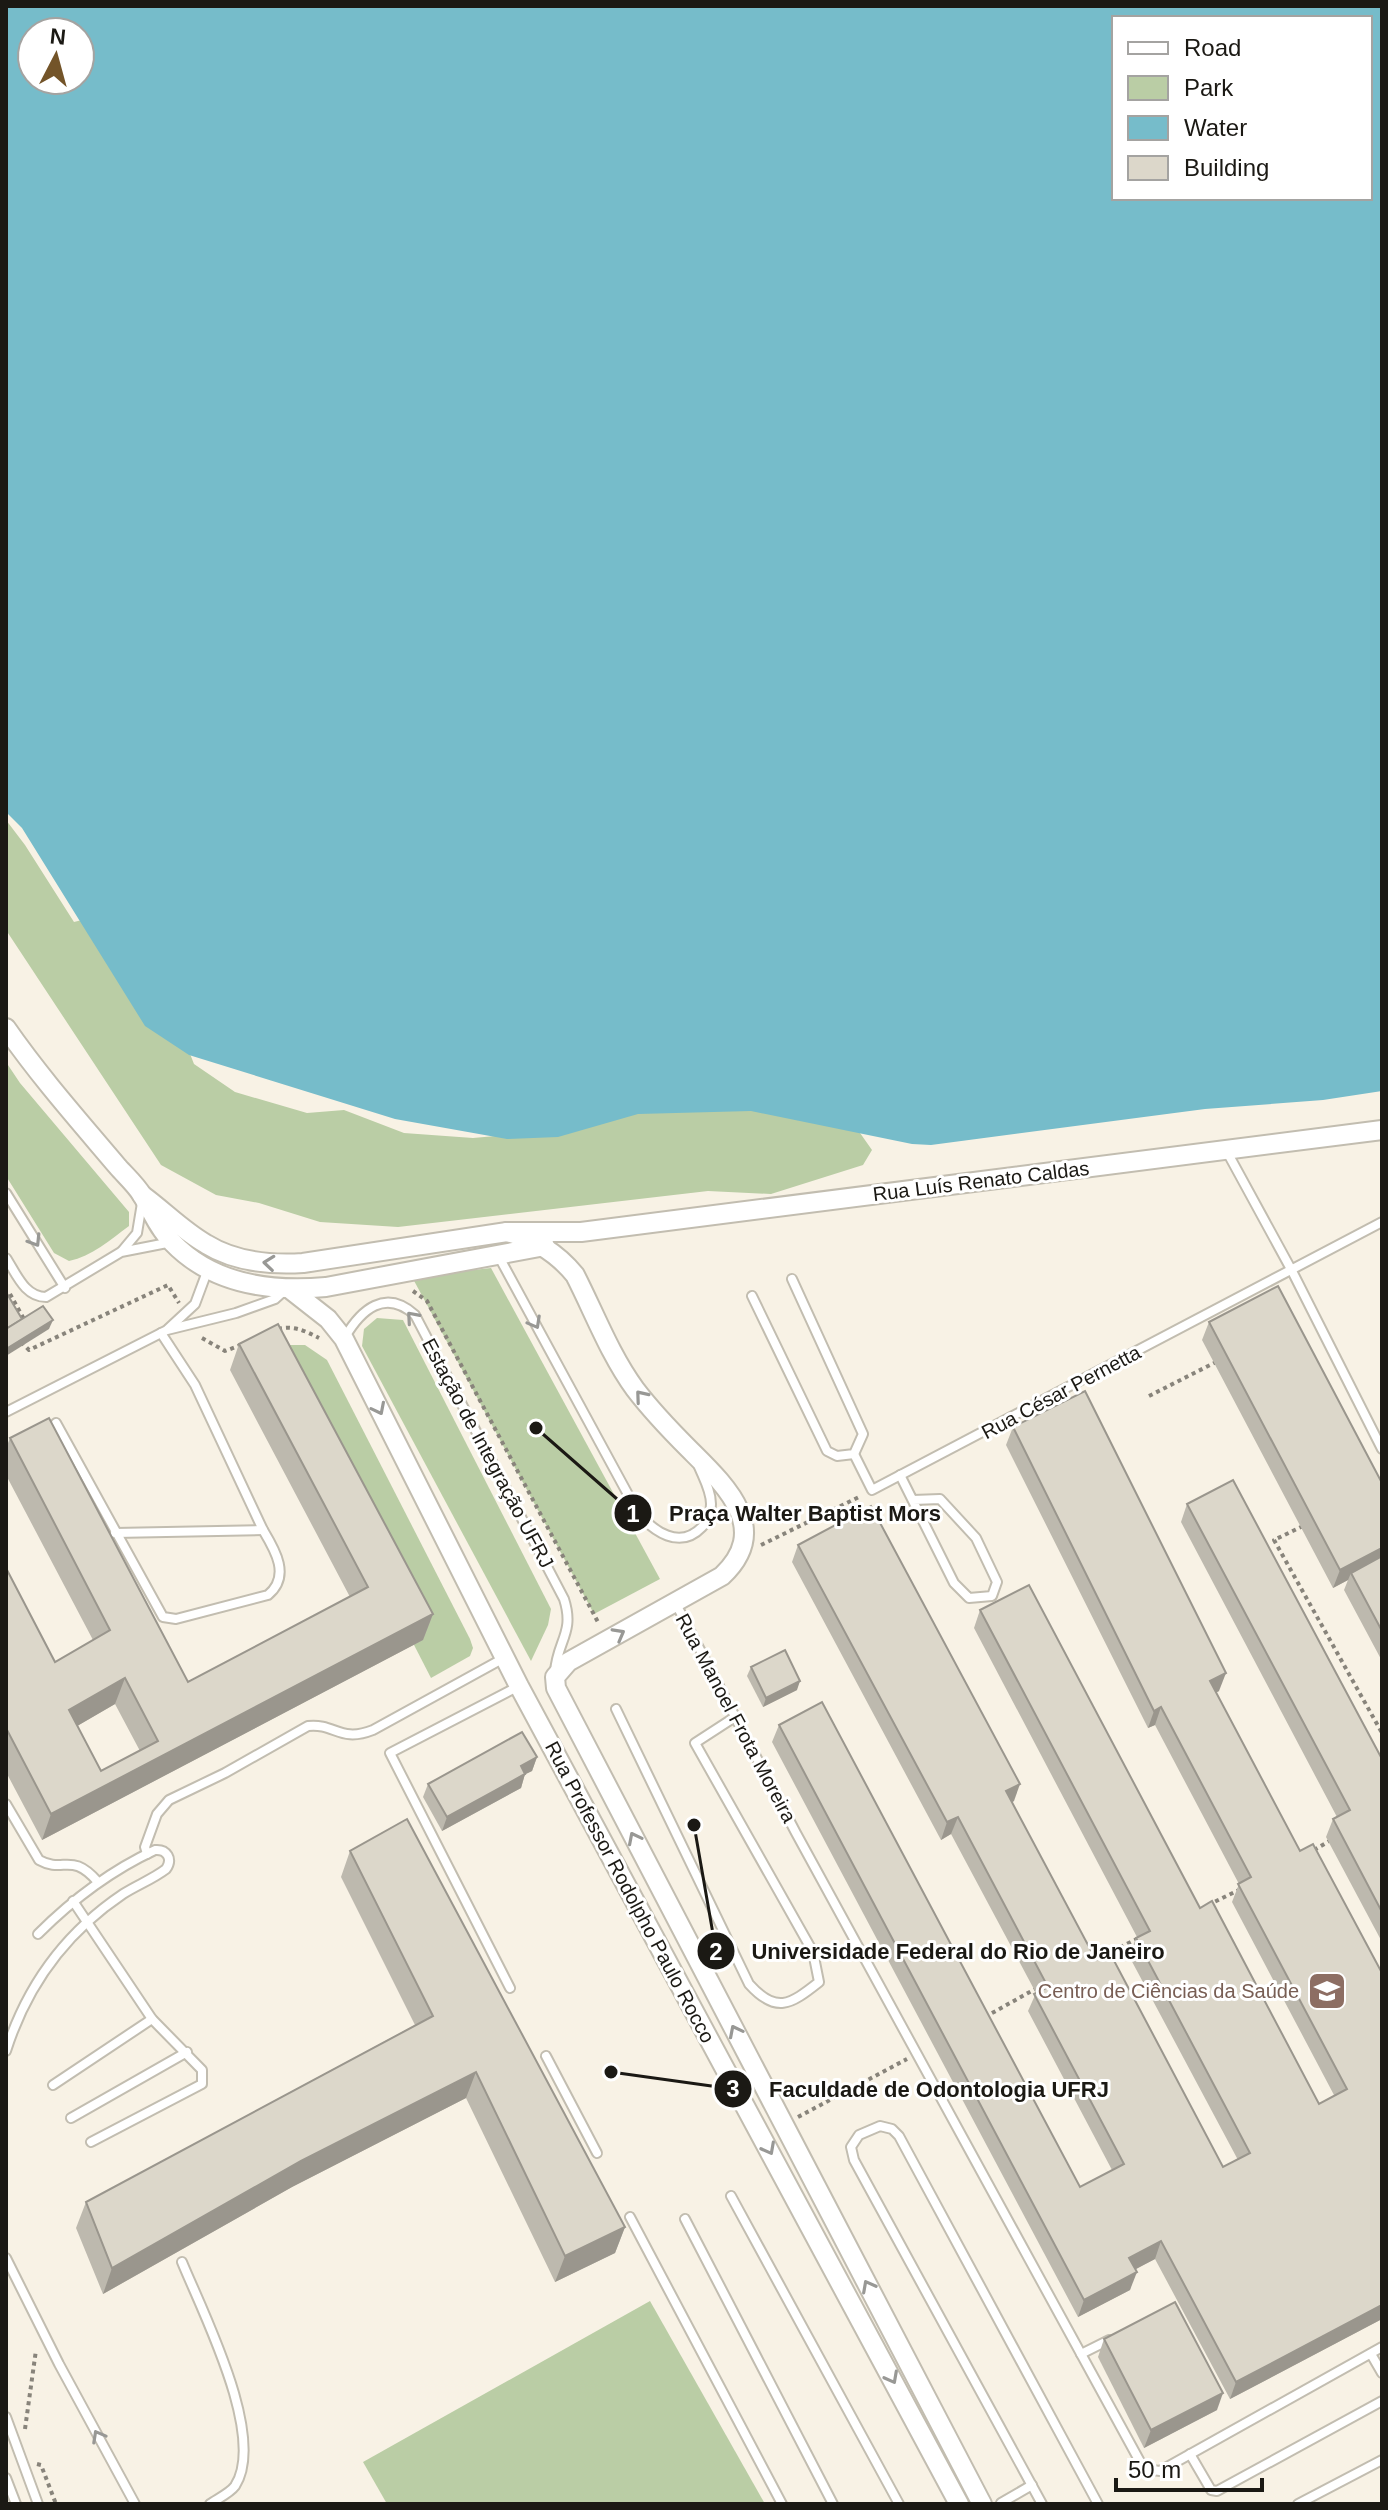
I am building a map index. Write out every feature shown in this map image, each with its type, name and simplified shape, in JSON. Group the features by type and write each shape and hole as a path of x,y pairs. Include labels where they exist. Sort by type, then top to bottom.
{"street":[{"path":"6,1028 53,1090 142,1195 155,1221 172,1242 208,1268 238,1281 288,1290"},
{"name":"Rua Luís Renato Caldas","path":"142,1195 210,1247 239,1257 278,1264 347,1257 507,1232 581,1232 1382,1130"},
{"path":"507,1232 544,1247 575,1275 636,1390 730,1491 737,1503 743,1530 738,1557 722,1576 568,1662 555,1677"},
{"name":"Rua Luís Renato Caldas","path":"288,1290 326,1287 544,1247 581,1232"},
{"name":"Rua Professor Rodolpho Paulo Rocco","path":"288,1290 328,1319 344,1339 519,1686 959,2504"},
{"name":"Rua Professor Rodolpho Paulo Rocco","path":"555,1677 556,1688 982,2504"}],"lane":[{"path":"1225,1149 1292,1271 1382,1449"},
{"path":"6,1193 65,1288"},
{"path":"121,1252 140,1225 142,1195"},
{"name":"Rua César Pernetta","path":"872,1490 1382,1222"},
{"path":"6,1258 33,1295 46,1297 121,1252 144,1245 172,1242"},
{"path":"498,1255 637,1511 648,1525 670,1537 680,1538 700,1530 711,1511 708,1486 693,1454"},
{"name":"Rua Luís Renato Caldas","path":"164,1332 195,1304 208,1268"},
{"path":"792,1279 863,1434 854,1454"},
{"name":"Rua Luís Renato Caldas","path":"6,1412 164,1332 236,1313 275,1299 288,1290"},
{"path":"752,1296 827,1451 837,1456 854,1454"},
{"name":"Estação de Integração UFRJ","path":"344,1339 355,1320 375,1305 397,1304 415,1315 564,1599 569,1612 569,1627 556,1659 555,1677"},
{"path":"56,1423 159,1613 169,1619 268,1595 275,1589 280,1566 277,1552 263,1530 195,1385 164,1332"},
{"path":"854,1454 872,1490"},
{"path":"900,1475 954,1583 969,1598 992,1596 997,1582 976,1538 940,1499 913,1500"},
{"path":"115,1533 263,1530"},
{"name":"Rua Manoel Frota Moreira","path":"676,1604 916,2055 1144,2469 1160,2471 1190,2454"},
{"path":"147,1854 145,1847 157,1814 169,1800 225,1773 308,1726 315,1725 352,1736 373,1730 505,1658"},
{"path":"510,1988 390,1753 519,1686"},
{"path":"616,1709 749,1984 762,1999 777,2004 799,1998 819,1982 813,1952 695,1743 735,1717"},
{"path":"6,1804 39,1860 47,1864 79,1865 86,1868 98,1882"},
{"path":"6,2051 20,2014 49,1961 86,1922 169,1866 170,1859 162,1850 147,1854 98,1882 38,1934"},
{"path":"73,1901 152,2019 202,2070 202,2084 91,2142"},
{"path":"53,2085 152,2019"},
{"path":"71,2118 187,2052"},
{"path":"546,2056 597,2153"},
{"path":"1042,2504 854,2160 851,2147 859,2135 880,2126 892,2129 899,2136 1098,2504"},
{"path":"731,2196 899,2504"},
{"path":"630,2217 782,2504"},
{"path":"685,2219 833,2504"},
{"path":"6,2258 135,2504"},
{"path":"182,2262 234,2388 245,2451 234,2486 210,2504"},
{"path":"1081,2354 1120,2335"},
{"path":"1382,2347 1190,2454 1211,2490 1217,2491 1382,2401"},
{"path":"1371,2354 1382,2373"},
{"path":"6,2417 38,2504"},
{"path":"1298,2504 1382,2460"},
{"path":"6,2478 16,2504"},
{"path":"1001,2503 1032,2485"}],"path":[{"path":"8,1338 23,1342 29,1350 168,1285 184,1312"},
{"path":"10,1294 26,1323 23,1342"},
{"path":"275,1330 292,1327 309,1333"},
{"path":"202,1338 225,1351 250,1341"},
{"path":"1149,1396 1229,1356"},
{"path":"738,1557 872,1490"},
{"path":"1310,1522 1274,1540 1382,1733"},
{"path":"1307,1854 1332,1840"},
{"path":"1203,1907 1242,1888"},
{"path":"1082,1965 1137,1939"},
{"path":"974,2023 1041,1986"},
{"path":"809,2113 916,2055"},
{"path":"20,2460 40,2325"},
{"path":"41,2465 56,2504"}],"green space":[{"path":"6,820 74,922 106,914 161,980 194,1064 235,1092 307,1113 344,1110 404,1133 473,1138 530,1133 658,1096 853,1123 872,1150 863,1165 771,1194 708,1191 398,1227 320,1222 259,1203 216,1195 161,1165 6,930"},
{"path":"6,1062 20,1083 129,1212 129,1226 77,1259 69,1261 54,1253 6,1176"},
{"path":"491,1268 660,1579 594,1614 412,1277"},
{"path":"377,1318 403,1320 551,1609 548,1625 531,1661 362,1346 364,1329"},
{"path":"286,1345 305,1345 327,1360 470,1639 473,1648 470,1656 431,1678 264,1353"},
{"path":"650,2301 765,2504 387,2504 363,2462"}],"water":[{"path":"6,6 1382,6 1382,1091 1323,1100 1205,1109 931,1145 912,1144 751,1111 638,1114 558,1137 507,1139 395,1119 189,1055 145,1026 22,828 6,812"}],"building":[{"path":"1278,1286 1382,1483 1382,1548 1340,1570 1209,1322"},
{"path":"6,1292 22,1319 6,1329"},
{"path":"43,1306 53,1320 6,1349 6,1329"},
{"path":"278,1324 433,1614 51,1814 6,1728 6,1568 55,1662 110,1630 10,1438 49,1418 188,1682 368,1587 239,1344","holes":["125,1678 158,1741 101,1771 69,1710"]},
{"name":"Centro de Ciências da Saúde","path":"1085,1391 1226,1673 1210,1681 1300,1851 1313,1844 1382,1973 1382,2305 1236,2382 1161,2241 1129,2258 1137,2272 1084,2300 779,1725 822,1702 1080,2187 1124,2164 1034,1994 1048,1987 958,1817 947,1822 798,1545 871,1506 1020,1784 1006,1791 1096,1960 1110,1953 1223,2167 1250,2153 1136,1938 1150,1931 980,1610 1029,1585 1200,1908 1212,1901 1319,2104 1347,2089 1238,1884 1251,1877 1161,1707 1154,1711 1013,1427"},
{"path":"1233,1480 1382,1759 1382,1912 1333,1819 1350,1810 1187,1504"},
{"path":"1382,1556 1382,1631 1351,1573"},
{"path":"785,1650 800,1681 766,1698 751,1667"},
{"path":"522,1732 537,1757 521,1766 525,1774 447,1817 428,1784"},
{"path":"407,1819 625,2227 565,2256 476,2072 301,2161 112,2268 86,2202 433,2016 350,1851"},
{"path":"1175,2302 1223,2393 1151,2430 1104,2339"}],"place":[{"name":"Praça Walter Baptist Mors","path":"536,1428"},
{"name":"Universidade Federal do Rio de Janeiro","path":"694,1825"},
{"name":"Centro de Ciências da Saúde","path":"1327,1991"},
{"name":"Faculdade de Odontologia UFRJ","path":"611,2072"}]}
